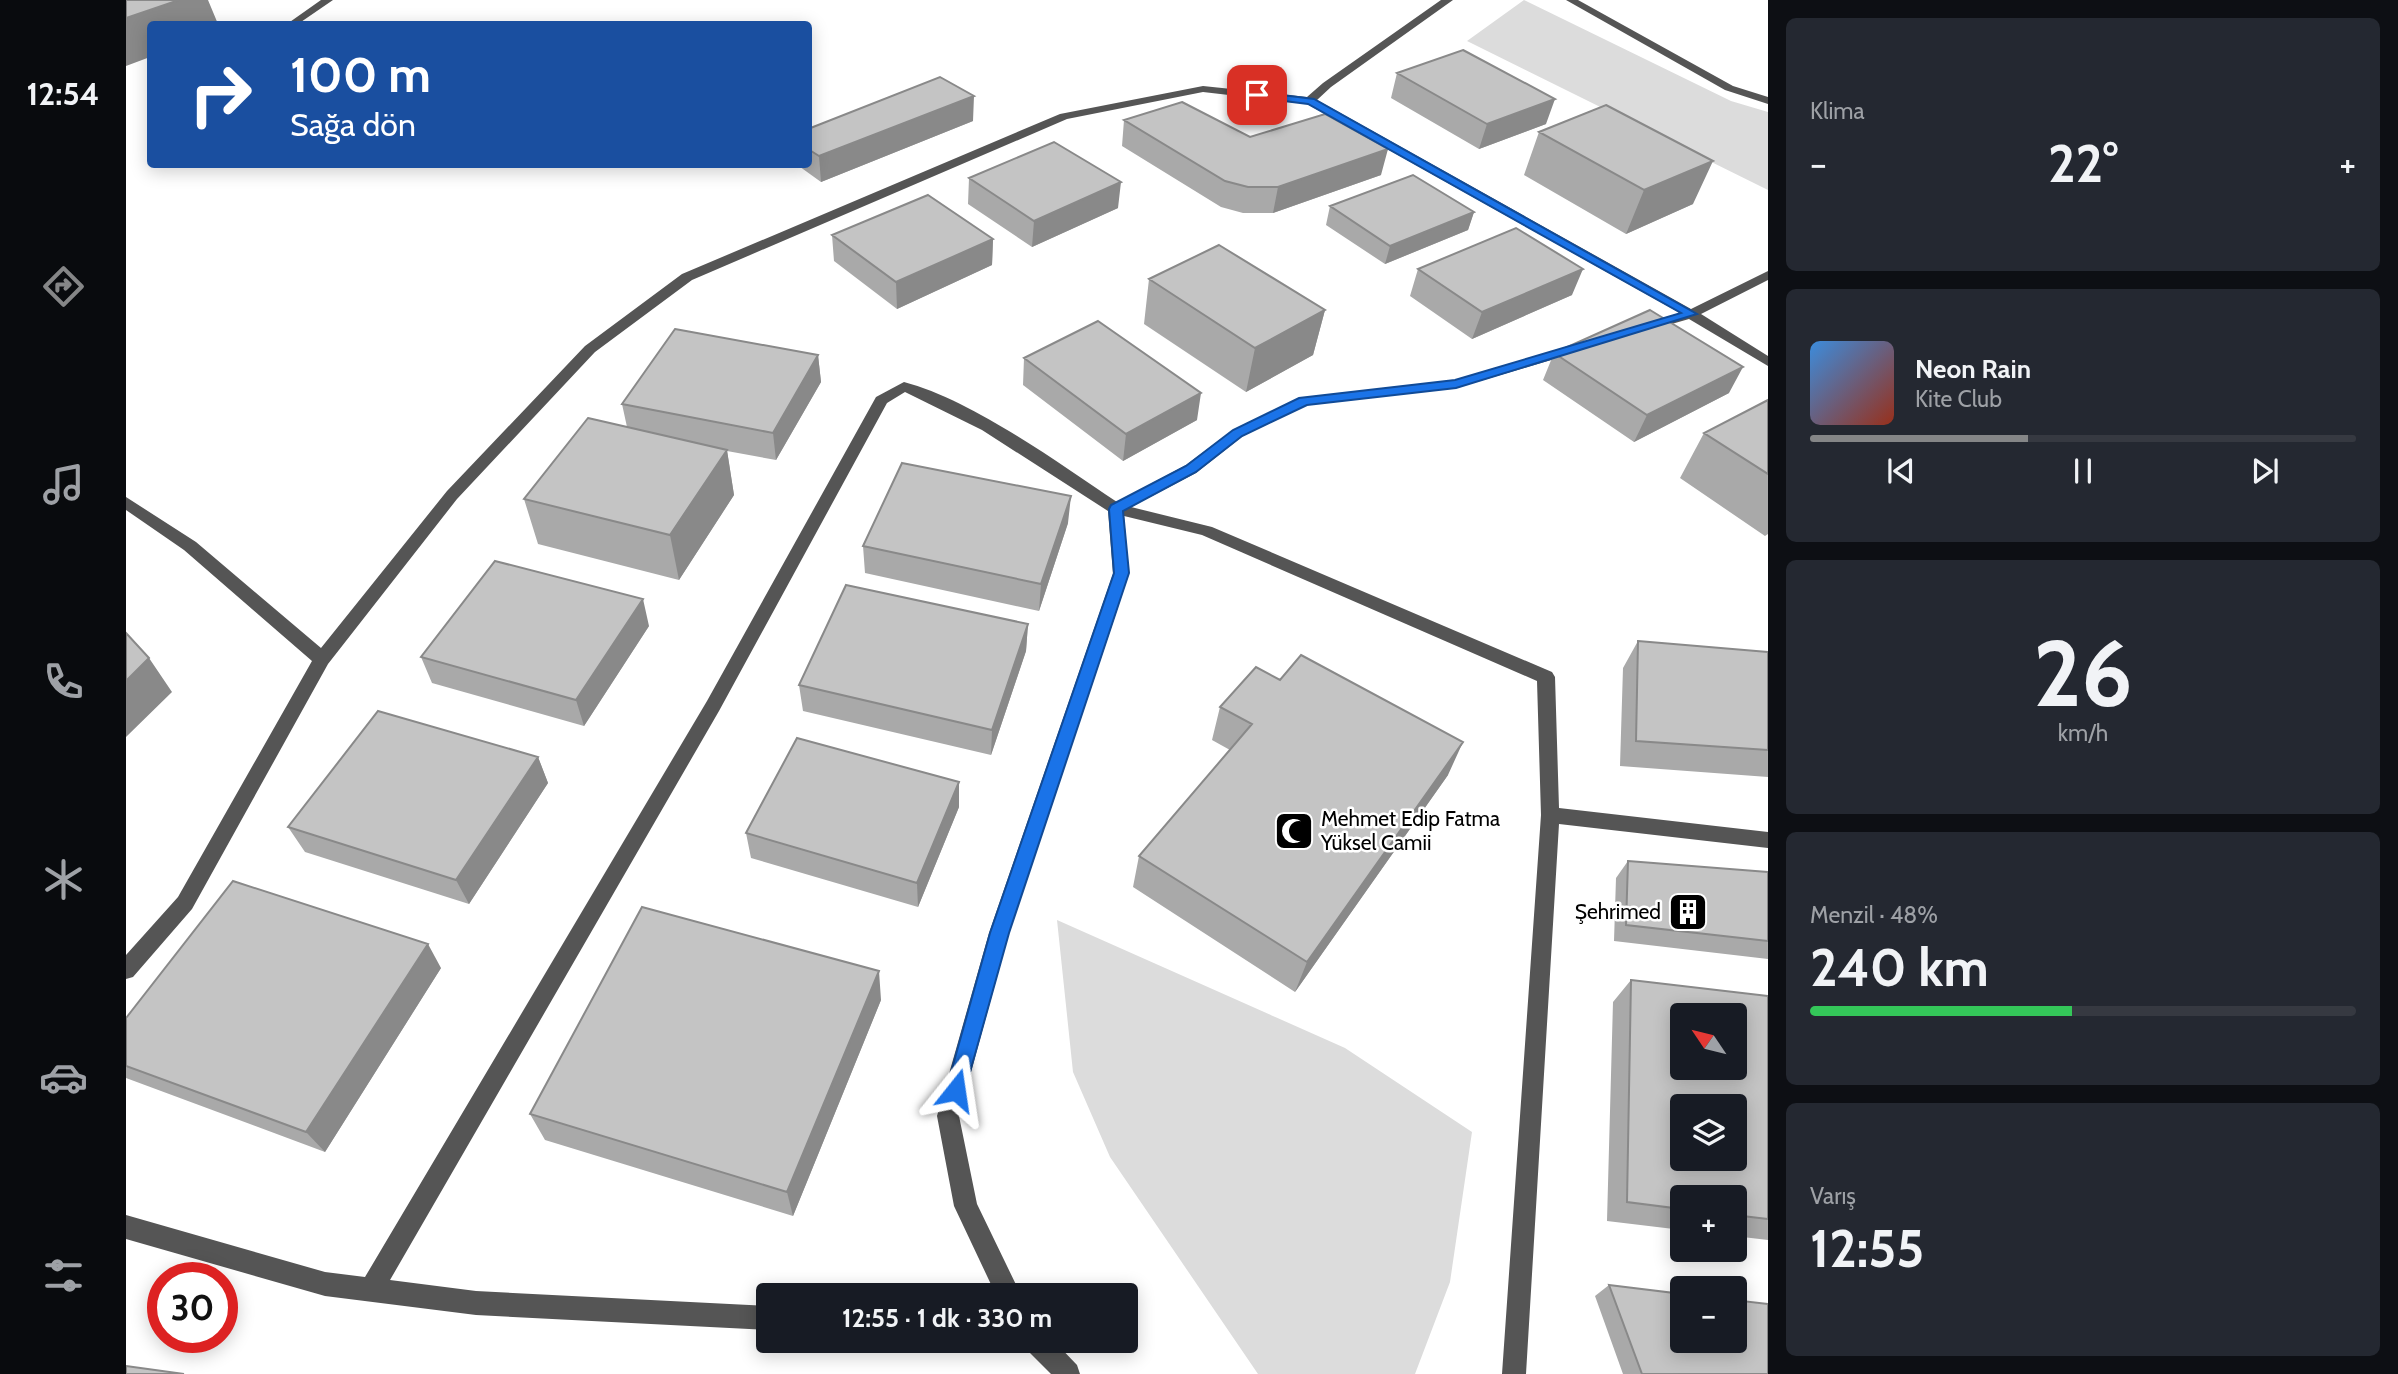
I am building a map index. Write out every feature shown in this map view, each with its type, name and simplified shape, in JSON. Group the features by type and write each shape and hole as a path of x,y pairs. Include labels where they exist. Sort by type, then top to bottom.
{"street":[{"path":"296,21 328,0"},
{"path":"1310,101 1326,85 1448,0"},
{"path":"1572,0 1729,88 1768,101"},
{"path":"126,970 185,903 322,659 452,495 590,349 687,277 1063,116 1203,89 1310,101 1691,314 1768,362"},
{"path":"1626,333 1691,314 1768,275"},
{"path":"1116,509 1191,469 1238,433 1304,401 1456,384 1587,345"},
{"path":"371,1290 713,706 881,400 904,387 950,404 1018,442 1116,509 1206,531 1546,677 1550,815 1514,1374"},
{"path":"126,502 190,547 322,659"},
{"path":"1003,1283 966,1206 948,1116 999,933 1121,573 1116,509"},
{"path":"1550,815 1768,839"},
{"path":"126,1227 325,1284 476,1303 756,1317"},
{"path":"1048,1353 1068,1374"}],"shaded area":[{"path":"1524,0 1731,101 1768,112 1768,190 1467,41"},
{"path":"1057,920 1345,1048 1472,1132 1450,1282 1415,1374 1258,1374 1110,1157 1073,1072"}],"building":[{"path":"126,0 179,0 126,18"},
{"path":"1463,50 1555,99 1487,124 1397,73"},
{"path":"940,77 974,96 819,156 812,152 812,127"},
{"path":"1182,102 1250,137 1325,114 1388,149 1278,187 1248,187 1225,181 1124,120"},
{"path":"1606,105 1713,161 1644,190 1539,132"},
{"path":"1054,142 1121,182 1034,221 969,178"},
{"path":"1413,175 1474,212 1390,246 1330,206"},
{"path":"928,195 993,239 896,282 832,235"},
{"path":"1516,228 1583,269 1482,312 1418,269"},
{"path":"1219,245 1325,310 1255,348 1149,279"},
{"path":"1650,310 1743,367 1647,415 1554,353"},
{"path":"1098,321 1201,393 1126,434 1024,358"},
{"path":"675,329 818,355 773,433 622,404"},
{"path":"1768,400 1768,474 1704,433"},
{"path":"588,418 727,450 670,535 524,499"},
{"path":"902,463 1071,496 1041,584 863,546"},
{"path":"495,561 643,599 576,700 421,657"},
{"path":"846,585 1028,624 992,730 799,685"},
{"path":"126,633 149,658 126,681"},
{"path":"1638,641 1768,652 1768,750 1636,741"},
{"name":"Mehmet Edip Fatma Yüksel Camii","path":"1301,655 1463,742 1307,962 1139,856 1252,724 1220,707 1256,667 1280,680"},
{"path":"378,711 538,757 456,880 288,827"},
{"path":"797,738 959,782 917,883 746,833"},
{"name":"Şehrimed","path":"1628,861 1768,872 1768,941 1626,925"},
{"path":"233,881 428,944 306,1132 126,1066 126,1018"},
{"path":"642,907 879,971 787,1192 530,1114"},
{"path":"1631,980 1768,996 1768,1219 1747,1217 1747,1185 1670,1185 1670,1207 1627,1202"},
{"path":"1609,1285 1670,1293 1670,1353 1747,1353 1747,1302 1768,1304 1768,1374 1642,1374"},
{"path":"126,1366 184,1374 126,1374"}],"place":[{"name":"Mehmet Edip Fatma Yüksel Camii","path":"1294,831"},
{"name":"Şehrimed","path":"1688,912"}],"route":[{"path":"956,1090 999,933 1121,573 1116,509 1191,469 1238,433 1304,401 1456,384 1691,314 1310,101 1257,95"}]}
